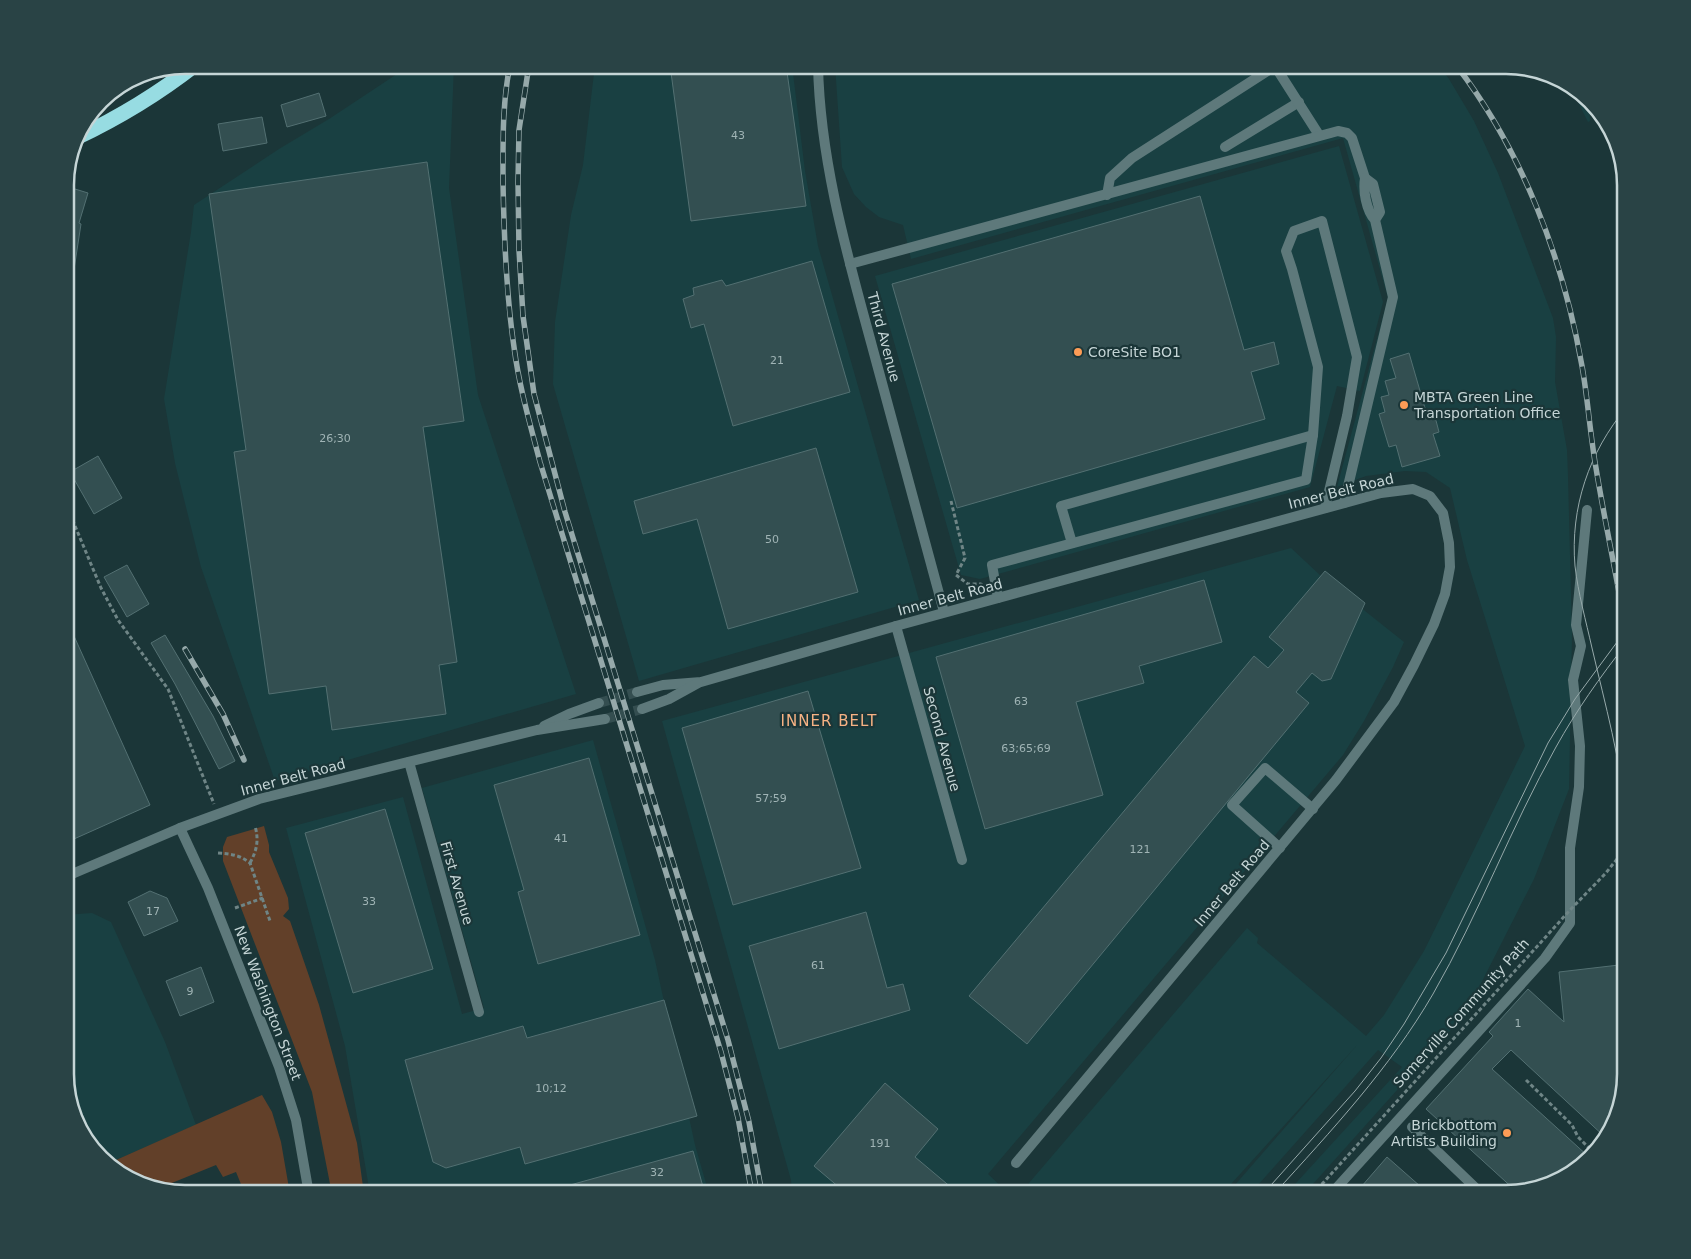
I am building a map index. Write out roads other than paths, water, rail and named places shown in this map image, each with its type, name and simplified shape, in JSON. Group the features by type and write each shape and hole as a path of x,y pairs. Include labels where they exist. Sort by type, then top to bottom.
{"highway":[{"path":"87,132 125,113 184,74"}],"street":[{"name":"Third Avenue","path":"819,74 826,154 850,264 944,612"},
{"path":"1107,195 1110,178 1132,158 1263,74"},
{"path":"1280,74 1319,135"},
{"path":"1226,147 1298,102"},
{"path":"850,264 1107,195 1319,135 1338,130 1347,133 1352,138 1365,178 1373,184 1380,212 1376,220 1393,297 1344,503"},
{"path":"998,598 992,565 1306,480 1313,434 1318,367 1286,252 1294,231 1322,221 1356,357 1347,416 1325,508"},
{"path":"1072,543 1061,506 1313,434"},
{"name":"Inner Belt Road","path":"637,692 663,685 701,682 944,612 1381,493 1413,489 1430,496 1442,513 1449,543 1450,567 1445,594 1434,624 1394,702 1313,809 1016,1163"},
{"path":"1339,1185 1545,958 1570,924 1570,848 1579,787 1580,746 1573,680 1581,646 1576,625 1587,510"},
{"name":"Second Avenue","path":"896,626 962,860"},
{"name":"Inner Belt Road","path":"642,708 669,699 701,682"},
{"name":"Inner Belt Road","path":"536,730 569,714 599,703"},
{"name":"Inner Belt Road","path":"74,873 180,828 266,798 536,730 604,719"},
{"name":"First Avenue","path":"409,762 479,1012"},
{"path":"1280,848 1232,805 1265,768 1313,809"},
{"name":"New Washington Street","path":"180,828 208,888 288,1093 296,1120 307,1185"},
{"path":"1412,1127 1473,1185"}],"tunnel":[{"path":"599,703 637,692"},
{"path":"605,719 642,709"}],"tram line":[{"path":"1617,420 1592,462 1585,482 1579,502 1574,544 1575,566 1582,607 1617,759"},
{"path":"1271,1185 1355,1091 1381,1058 1404,1024 1446,953 1548,743 1575,699 1617,642"},
{"path":"1282,1185 1359,1098 1416,1021 1450,964 1524,808 1556,747 1589,694 1617,656"}],"railway":[{"path":"509,74 504,124 504,224 511,327 522,391 540,462 721,1052 738,1118 750,1185"},
{"path":"528,74 519,130 519,250 523,316 534,394 565,512 728,1040 749,1122 760,1185"},
{"path":"1462,74 1480,99 1520,170 1537,208 1564,286 1582,366 1596,468 1617,583"},
{"path":"185,649 223,714 244,760"}],"place":[{"name":"CoreSite BO1","path":"1078,352"},
{"name":"MBTA Green Line Transportation Office","path":"1404,405"},
{"name":"Brickbottom Artists Building","path":"1507,1133"}],"district":[{"name":"INNER BELT","path":"829,721"}]}
